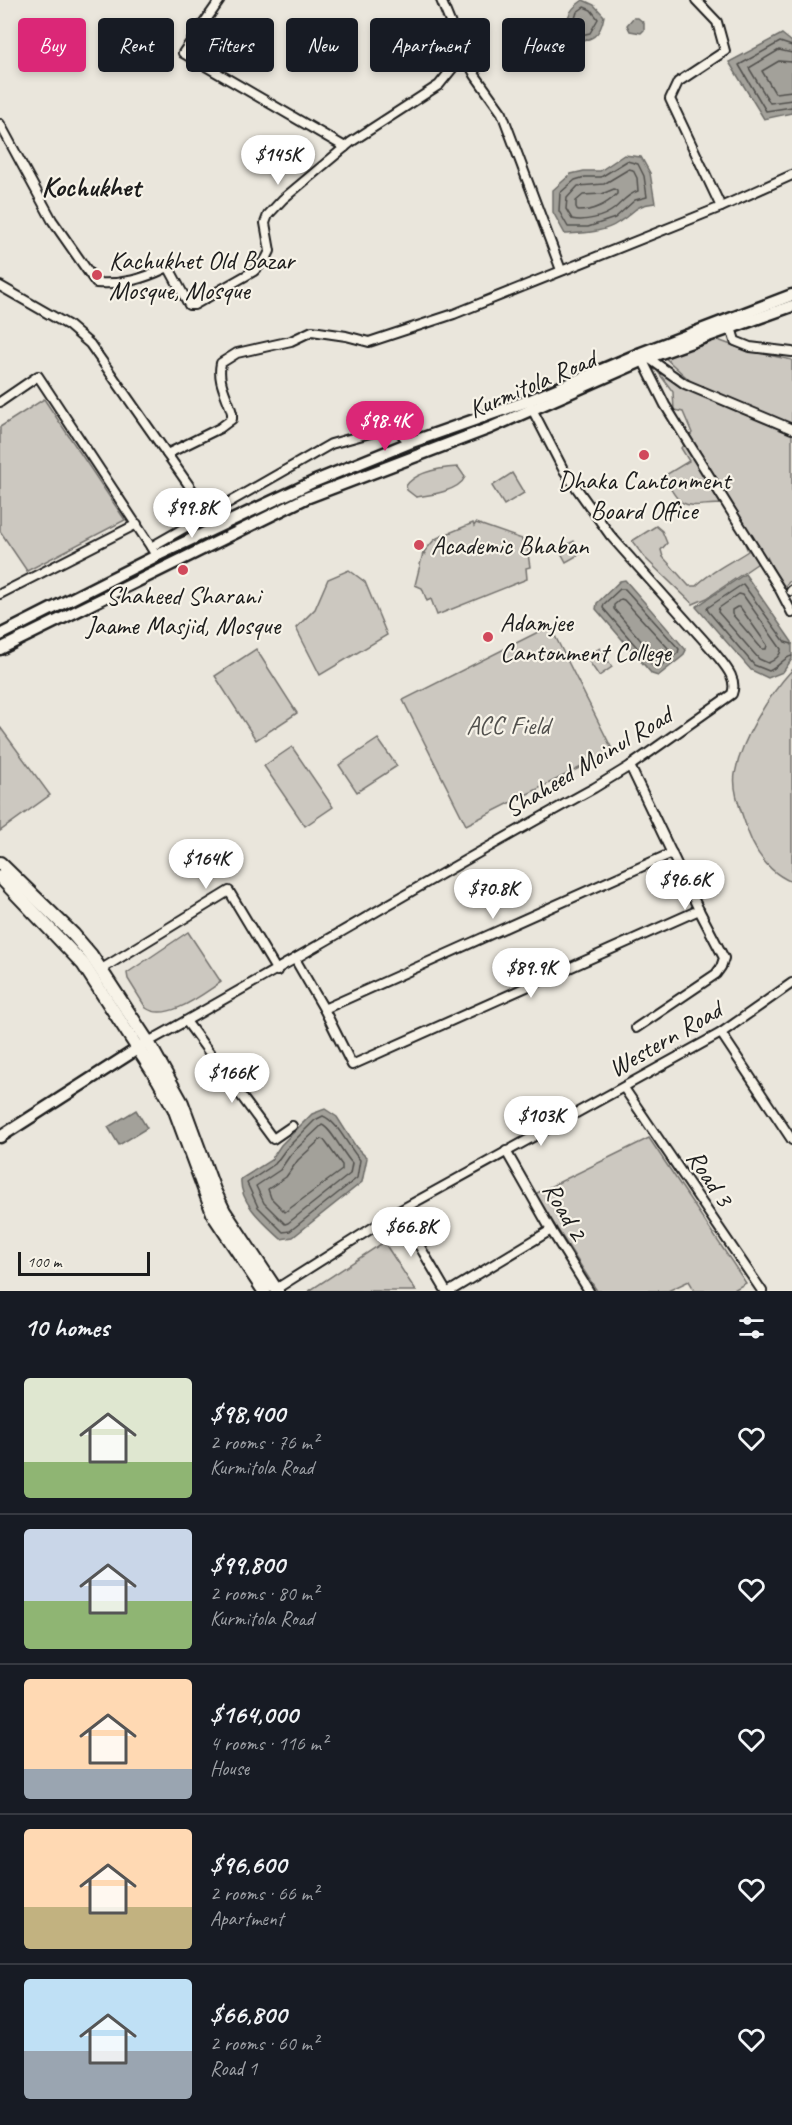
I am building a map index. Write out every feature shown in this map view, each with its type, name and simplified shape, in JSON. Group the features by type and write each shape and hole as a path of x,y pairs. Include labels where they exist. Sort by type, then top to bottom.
{"main road":[{"name":"Kurmitola Road","path":"0,635 154,552 313,482 409,443 530,405 730,324 792,296"},
{"name":"Kurmitola Road","path":"730,324 792,306"},
{"name":"Kurmitola Road","path":"0,649 306,498 490,428 530,405"},
{"path":"0,863 73,934 100,970 143,1045"},
{"path":"0,877 84,964 182,1103 224,1211 272,1290"},
{"path":"0,1137 143,1045"}],"street":[{"path":"220,0 183,53 345,147"},
{"path":"441,0 449,18"},
{"path":"696,0 717,22 725,51 678,82 670,99 721,207"},
{"path":"0,124 52,220 96,283 112,284 143,278 169,268 189,305 194,305 254,271 266,259 270,251 265,223 268,215 283,199 345,147 439,85 449,72"},
{"path":"473,72 502,113 561,270"},
{"path":"167,454 220,428 232,419 219,372 221,363 237,353 291,341 312,331 369,342 454,314 721,207 792,175"},
{"path":"0,286 68,325 90,344 209,514"},
{"path":"730,324 735,341 750,346 792,352"},
{"path":"644,357 685,384 792,429"},
{"path":"644,357 665,405 792,612"},
{"path":"0,402 38,376 154,552 209,514 331,444 395,426 409,443"},
{"name":"Shaheed Moinul Road","path":"143,1045 277,971 366,916 630,766 729,697 734,688 734,682 715,653 610,535 563,469 530,405"},
{"path":"0,594 136,524"},
{"path":"630,766 724,958 722,967 716,974 636,1028"},
{"path":"324,1009 672,853"},
{"path":"100,970 229,891 277,971"},
{"path":"295,959 324,1009 352,1065 699,910"},
{"name":"Western Road","path":"272,1290 399,1211 721,1033 792,983"},
{"path":"186,1021 273,1139 292,1126"},
{"path":"721,1033 792,1140"},
{"name":"Road 3","path":"624,1088 759,1290"},
{"name":"Road 2","path":"506,1151 589,1291"},
{"path":"399,1211 448,1291 551,1230"}],"green space":[{"path":"715,339 745,350 792,360 792,424 784,421 777,427 792,432 792,579 785,586 780,583 767,557 707,598 693,604 644,557 632,541 656,526 662,531 667,543 661,550 663,557 689,586 696,586 714,571 748,551 735,521 724,504 687,505 676,497 664,476 689,461 681,448 692,433 683,412 674,410 673,392 655,368 694,393 697,387 662,355"},
{"path":"44,399 125,520 27,571 0,531 0,427"},
{"path":"458,467 465,477 462,482 451,489 416,497 407,490 406,486 410,481 422,474 437,469"},
{"path":"512,473 524,493 504,505 492,486"},
{"path":"473,523 474,526 476,523 522,539 522,542 526,541 530,567 526,568 527,579 437,615 431,599 427,601 422,588 415,585 423,553 425,554 424,552 435,539"},
{"path":"574,541 580,554 566,562 559,549"},
{"path":"349,570 365,582 387,635 320,675 296,628 315,609 328,579"},
{"name":"ACC Field","path":"550,626 613,751 466,825 403,700"},
{"path":"600,648 612,667 599,676 586,657"},
{"path":"256,649 297,713 256,740 215,676"},
{"path":"792,670 792,882 771,868 755,848 738,803 734,781 743,747 757,719 774,692"},
{"path":"0,727 50,795 0,831"},
{"path":"378,739 397,766 357,792 339,765"},
{"path":"292,747 333,807 305,826 264,766"},
{"path":"188,932 221,982 185,1005 174,1009 155,1012 146,1008 128,979 127,973"},
{"path":"649,1138 746,1283 732,1291 695,1291 689,1281 668,1291 597,1291 535,1194"},
{"path":"384,1242 416,1291 309,1291"}],"water":[{"path":"583,0 594,5 604,16 598,33 590,39 585,40 585,18 568,18 573,8"},
{"path":"633,18 638,18 644,23 644,30 641,33 630,31 627,25"},
{"path":"782,34 792,42 792,113 764,119 729,62"},
{"path":"624,155 641,157 650,173 655,203 638,207 613,226 593,232 565,234 553,212 553,190 571,174 600,171"},
{"path":"745,574 792,642 792,659 783,672 768,678 751,670 696,607"},
{"path":"625,580 686,650 683,656 658,676 652,674 596,609 597,603 620,581"},
{"path":"325,1109 337,1117 356,1147 367,1158 362,1182 293,1237 281,1239 249,1205 241,1188 241,1179 271,1160 281,1145 312,1114"},
{"path":"136,1110 147,1128 119,1145 108,1127"}],"place":[{"name":"Kachukhet Old Bazar Mosque, Mosque","path":"97,275"},
{"name":"Dhaka Cantonment Board Office","path":"644,455"},
{"name":"Academic Bhaban","path":"419,545"},
{"name":"Shaheed Sharani Jaame Masjid, Mosque","path":"183,570"},
{"name":"Adamjee Cantonment College","path":"488,637"}],"district":[{"name":"Kochukhet","path":"91,186"}]}
